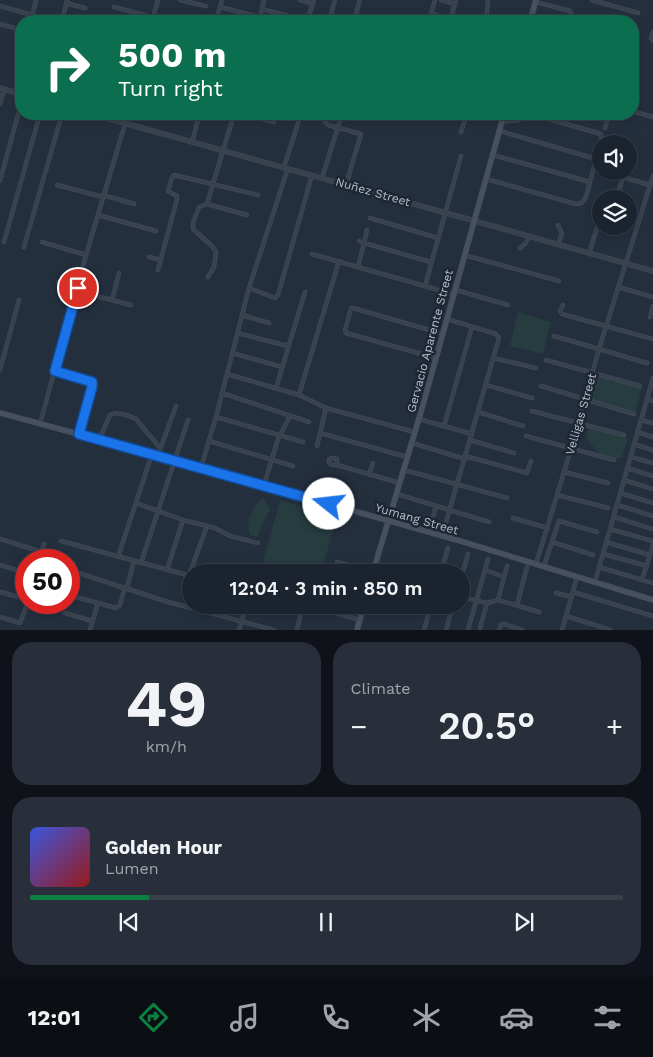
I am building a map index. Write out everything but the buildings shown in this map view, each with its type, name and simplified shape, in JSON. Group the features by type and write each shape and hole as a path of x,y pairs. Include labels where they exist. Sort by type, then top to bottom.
{"main road":[{"path":"532,15 536,1"},
{"name":"Gervacio Aparente Street","path":"375,564 419,419 502,122"},
{"name":"Yumang Street","path":"0,413 264,485 442,536 653,600"},
{"path":"357,630 362,614"}],"street":[{"path":"0,6 32,15 36,0"},
{"path":"154,15 158,0"},
{"path":"180,0 206,6"},
{"path":"218,15 222,0"},
{"path":"260,15 264,0"},
{"path":"300,0 314,2 309,15"},
{"path":"330,15 334,0"},
{"path":"356,15 360,0"},
{"path":"434,15 431,14 435,0"},
{"path":"440,0 456,2 452,15"},
{"path":"592,0 638,13"},
{"path":"64,15 67,1 85,8"},
{"path":"487,15 488,1"},
{"path":"536,1 570,11 572,15"},
{"path":"114,7 140,15"},
{"path":"220,7 246,15"},
{"path":"262,9 284,15"},
{"path":"0,24 15,28"},
{"path":"653,32 653,41"},
{"path":"0,104 2,88 15,92"},
{"path":"639,114 653,118"},
{"path":"0,181 17,120"},
{"path":"4,242 38,120"},
{"path":"24,247 60,120"},
{"name":"Nuñez Street","path":"115,120 652,271"},
{"path":"40,424 86,255 127,120"},
{"path":"192,142 198,120"},
{"path":"207,204 232,120"},
{"path":"266,120 274,122"},
{"path":"201,468 249,288 299,120"},
{"path":"324,120 327,124 361,134 346,185"},
{"path":"322,178 340,120"},
{"path":"461,132 465,120"},
{"path":"502,122 519,120"},
{"path":"553,120 601,135"},
{"path":"606,128 608,120"},
{"path":"500,131 592,158"},
{"path":"493,154 590,182"},
{"path":"425,286 461,156"},
{"path":"486,179 581,204 584,201 592,174"},
{"path":"158,270 177,199 177,196 168,191 173,177 176,175 258,195"},
{"path":"249,288 275,298 278,295 312,175"},
{"name":"Velligas Street","path":"536,564 599,349 653,176"},
{"path":"619,190 621,180"},
{"path":"632,180 650,185"},
{"path":"57,185 134,204"},
{"path":"208,277 214,267 216,252 194,229 193,226 200,207 207,204 247,215"},
{"path":"98,215 156,231"},
{"path":"370,218 438,238"},
{"path":"557,245 562,234 558,225"},
{"path":"358,267 367,230"},
{"path":"589,254 595,235"},
{"path":"520,248 529,237"},
{"path":"42,242 86,255"},
{"path":"359,242 431,262"},
{"path":"312,254 425,286 508,305"},
{"path":"464,255 559,281"},
{"path":"150,257 161,260"},
{"path":"299,395 339,261"},
{"path":"652,271 653,264"},
{"path":"112,300 119,273"},
{"path":"58,282 130,305"},
{"path":"618,287 653,297"},
{"path":"276,388 305,292"},
{"path":"0,370 19,300"},
{"path":"563,304 560,313 653,339"},
{"path":"650,317 653,306"},
{"path":"436,358 346,333 345,330 351,308 443,334"},
{"path":"242,315 268,323"},
{"path":"442,536 499,338 498,335 447,319"},
{"path":"444,426 472,328"},
{"path":"237,333 288,346"},
{"path":"554,336 647,362"},
{"path":"232,353 282,367"},
{"path":"493,358 536,368"},
{"path":"546,360 640,386"},
{"path":"55,371 92,382 79,434"},
{"path":"227,374 299,395 326,408 415,432"},
{"path":"595,583 653,378"},
{"path":"486,385 532,398"},
{"path":"540,386 634,414"},
{"path":"222,394 309,422"},
{"path":"647,399 653,401"},
{"path":"118,557 136,503 176,406"},
{"path":"317,446 326,408"},
{"path":"532,411 624,435"},
{"path":"99,440 112,412 136,419 160,448"},
{"path":"478,412 523,426"},
{"path":"264,485 279,435 290,416"},
{"path":"216,417 303,442"},
{"path":"419,419 472,434"},
{"path":"141,563 188,420"},
{"path":"641,420 653,423"},
{"path":"637,432 653,437"},
{"path":"320,433 408,457"},
{"path":"526,436 614,460"},
{"path":"470,440 514,453"},
{"path":"209,441 293,466"},
{"path":"412,443 527,474 531,461"},
{"path":"634,444 653,450"},
{"path":"630,456 653,463"},
{"path":"369,474 373,463"},
{"path":"337,465 400,483"},
{"path":"627,468 653,476"},
{"path":"404,470 507,498"},
{"path":"564,472 608,483"},
{"path":"624,480 653,489"},
{"path":"620,493 653,503"},
{"path":"397,494 489,522"},
{"path":"557,494 608,508"},
{"path":"136,503 182,520 215,528 230,536 258,543"},
{"path":"617,505 653,516"},
{"path":"432,520 436,506"},
{"path":"614,517 653,529"},
{"path":"513,518 548,528"},
{"path":"167,570 182,520"},
{"path":"544,567 559,521 597,532"},
{"path":"194,564 207,526"},
{"path":"610,529 653,543 642,580"},
{"path":"0,539 32,549"},
{"path":"61,541 182,574"},
{"path":"552,542 593,555"},
{"path":"606,542 650,555"},
{"path":"43,549 44,544"},
{"path":"443,564 448,548"},
{"path":"465,564 468,554"},
{"path":"603,554 647,566"},
{"path":"468,630 488,559"},
{"path":"80,598 118,607 134,561"},
{"path":"337,562 344,564"},
{"path":"0,565 15,570"},
{"path":"498,600 507,566"},
{"path":"517,605 527,567"},
{"path":"600,567 653,583"},
{"path":"485,570 504,577"},
{"path":"80,573 168,602 274,630"},
{"path":"562,630 577,577"},
{"path":"0,592 15,596"},
{"path":"573,592 653,616"},
{"path":"556,593 572,598"},
{"path":"470,599 487,604 498,600 539,612"},
{"path":"90,630 98,603"},
{"path":"480,628 487,604"},
{"path":"0,618 20,623 23,614"},
{"path":"68,614 92,622"},
{"path":"239,630 244,614"},
{"path":"297,630 301,614"},
{"path":"338,614 360,620"},
{"path":"424,630 428,614"},
{"path":"446,630 450,614"},
{"path":"566,616 610,630"},
{"path":"499,630 501,625 504,624 522,630"}],"green space":[{"path":"518,312 551,322 543,354 510,346"},
{"path":"592,374 642,388 635,414 586,398"},
{"path":"589,426 628,438 622,458 604,458 586,439"},
{"path":"263,498 270,509 258,537 250,535 248,525 250,515"},
{"path":"280,500 337,517 323,564 262,564"}],"route":[{"path":"78,288 55,371 92,382 79,434 329,504"}]}
